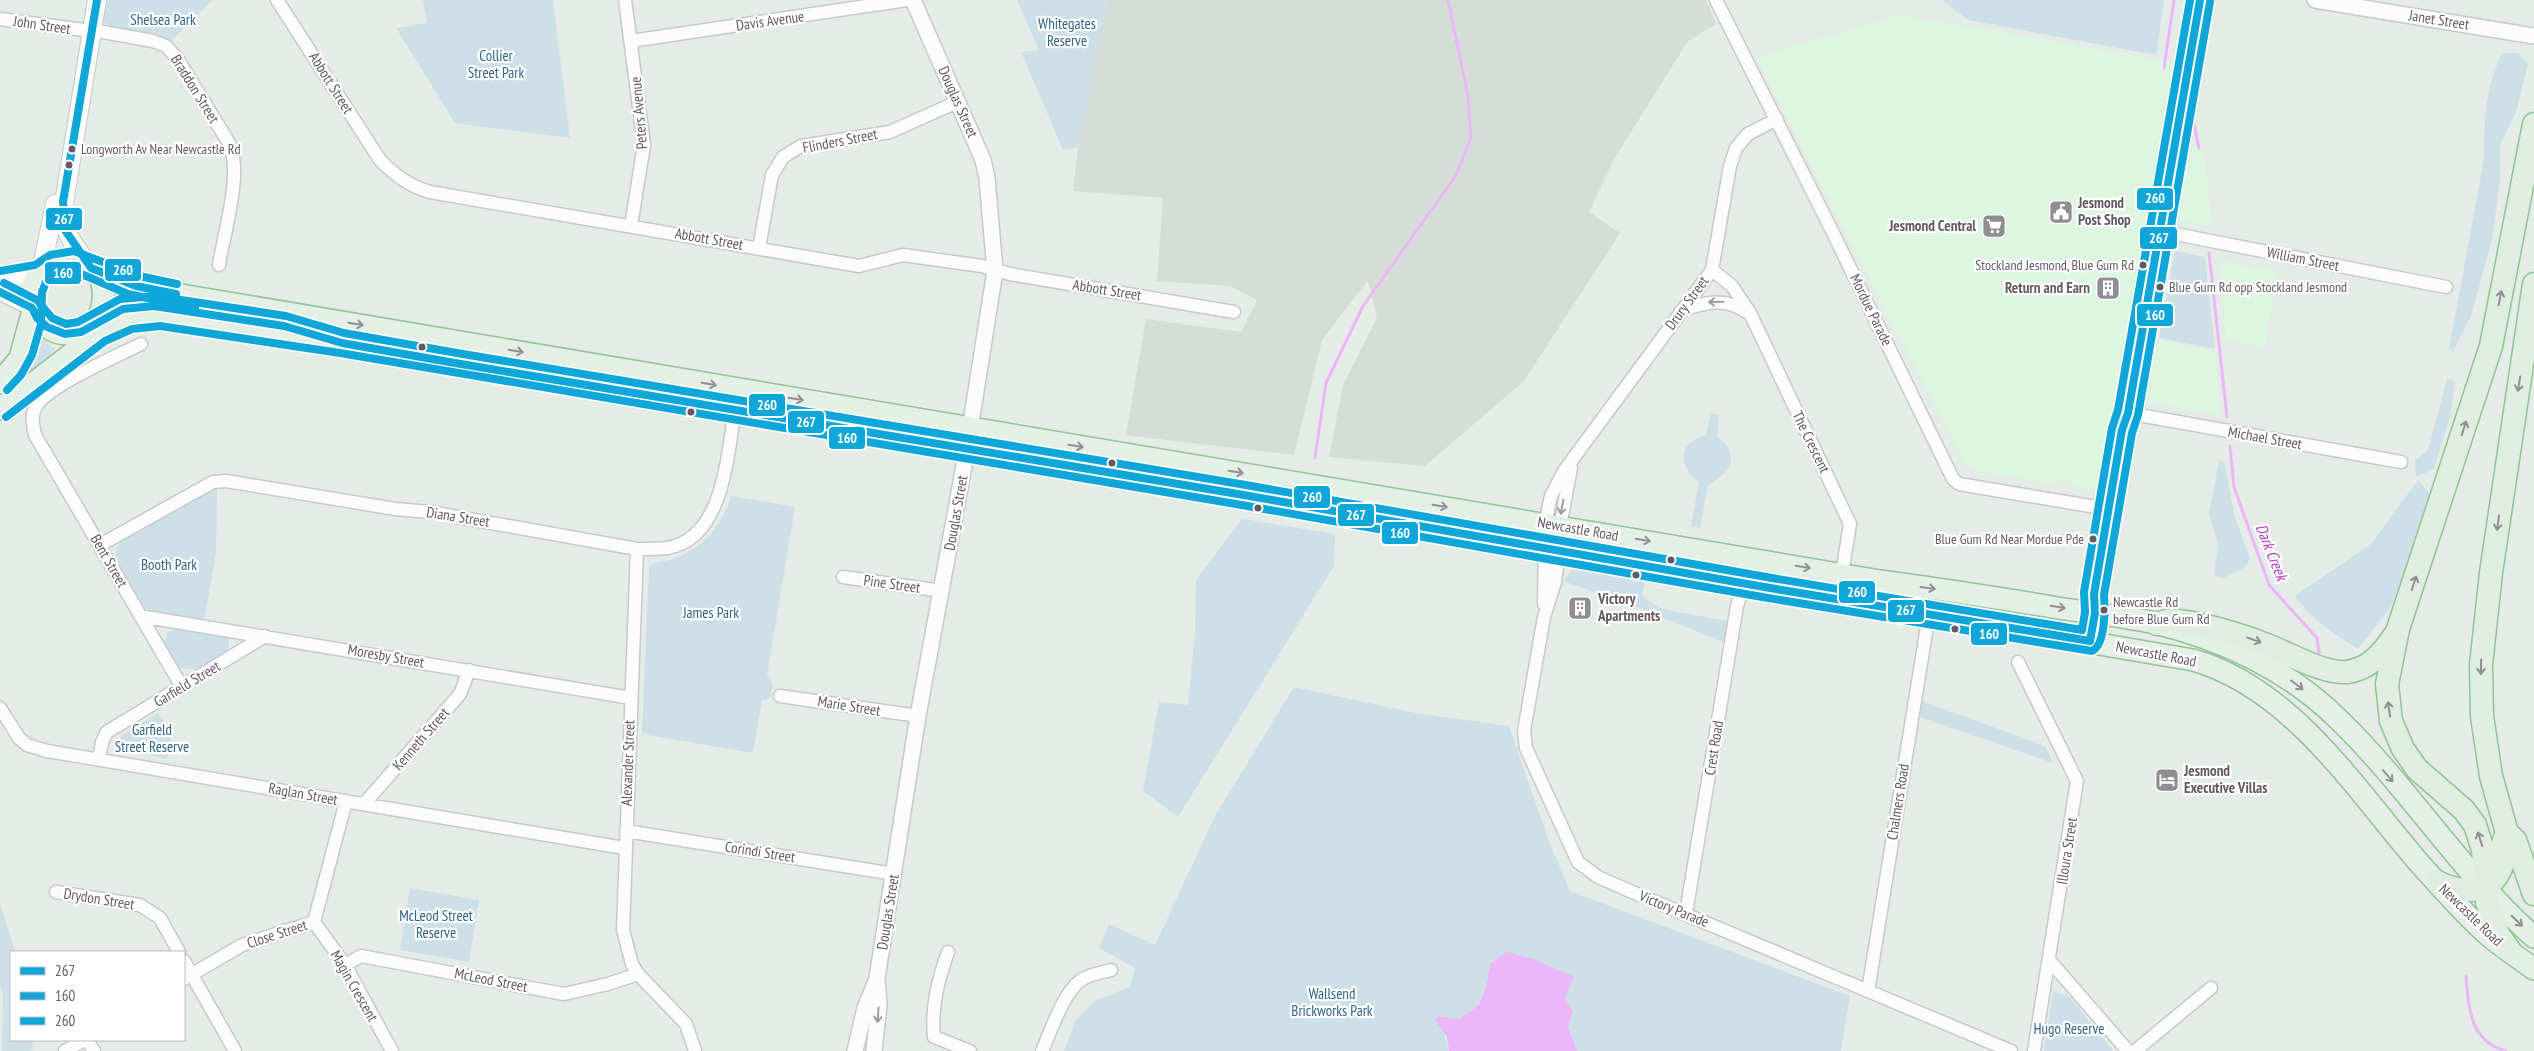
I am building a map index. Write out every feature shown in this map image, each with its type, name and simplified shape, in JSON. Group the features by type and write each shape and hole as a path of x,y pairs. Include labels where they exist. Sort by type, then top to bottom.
{"highway":[{"path":"2510,950 2498,934 2487,902 2484,887 2483,850 2475,825 2464,810 2429,780 2403,750 2391,721 2387,684 2398,629 2491,346 2534,124"},
{"path":"66,261 80,262 93,269 103,290 104,301 91,330 4,397 20,358 32,309 32,290 40,273 53,264 66,261"},
{"name":"Newcastle Road","path":"93,269 136,286 187,296 968,439 1552,549 2194,660 2220,669 2250,684 2274,701 2314,740 2437,882 2489,936 2534,969"},
{"path":"2534,284 2490,572 2481,665 2486,746 2498,804 2507,833 2515,840 2534,894"},
{"path":"32,309 39,321 52,330 71,333 91,330"},
{"name":"Newcastle Road","path":"91,330 138,318 160,316 240,326 735,410 968,439 1553,525 1842,574 2157,624 2231,649 2284,676 2313,698 2344,725 2484,887 2534,937"},
{"path":"1552,549 1553,525"},
{"path":"2090,641 2095,613"},
{"path":"2157,624 2168,619 2242,635 2324,668 2340,672 2361,668 2374,661 2386,649 2398,629"},
{"path":"2437,882 2463,891 2484,887 2494,879 2504,861 2506,854 2503,845 2507,833"}],"main road":[{"path":"88,0 88,30 63,209 63,225 68,237 93,269"},
{"path":"40,273 52,221 88,30 96,0"},
{"path":"2095,613 2094,594 2108,509 2122,430 2128,413 2200,0"},
{"path":"2095,613 2104,597 2131,431 2128,413"}],"street":[{"name":"Abbott Street","path":"277,0 380,160 398,178 413,187 430,192 859,266 903,255 982,266 995,271 1234,312"},
{"name":"Peters Avenue","path":"625,0 644,145 631,226"},
{"name":"Davis Avenue","path":"631,41 907,0"},
{"name":"Douglas Street","path":"855,1051 862,1020 877,978 918,716 942,591 995,271 983,160 912,0"},
{"name":"Mordue Parade","path":"1716,0 1777,119 1953,479 1959,484 2108,509"},
{"name":"Janet Street","path":"2315,0 2355,3 2534,36"},
{"name":"John Street","path":"0,19 88,30"},
{"name":"Braddon Street","path":"88,30 153,41 166,46 177,58 229,143 233,153 234,179 218,265"},
{"name":"Flinders Street","path":"759,248 772,175 783,157 800,146 890,132 957,102"},
{"name":"Drury Street","path":"1553,525 1577,454 1712,270 1730,166 1736,148 1748,134 1777,119"},
{"name":"William Street","path":"2160,231 2446,287"},
{"name":"The Crescent","path":"1712,270 1732,286 1750,313 1850,524 1842,574"},
{"path":"0,281 40,273"},
{"path":"0,292 32,309"},
{"path":"1681,311 1714,301 1738,306 1750,313"},
{"name":"Bent Street","path":"141,344 89,370 44,397 37,405 32,419 35,436 182,687"},
{"name":"Diana Street","path":"100,545 213,482 226,480 395,509 430,512 637,549 669,548 695,536 712,515 718,498 735,410"},
{"name":"Michael Street","path":"2128,413 2401,462"},
{"name":"Alexander Street","path":"637,549 622,930 632,964 638,974"},
{"name":"Victory Parade","path":"1552,549 1544,617 1526,711 1524,739 1568,845 1578,862 1598,877 2011,1051"},
{"name":"Pine Street","path":"843,577 942,591"},
{"name":"Crest Road","path":"1686,913 1737,606 1744,583"},
{"name":"Chalmers Road","path":"1868,991 1929,614"},
{"name":"Moresby Street","path":"140,616 631,698"},
{"name":"Garfield Street","path":"99,759 102,742 107,732 265,636"},
{"name":"Illoura Street","path":"2018,662 2077,781 2050,961 2034,1051"},
{"name":"Kenneth Street","path":"364,804 460,694 469,670"},
{"name":"Marie Street","path":"780,696 918,716"},
{"name":"Raglan Street","path":"0,708 27,746 624,848"},
{"name":"Close Street","path":"187,977 242,945 314,922 346,801"},
{"name":"Corindi Street","path":"626,831 894,874"},
{"name":"Drydon Street","path":"56,892 140,905 160,918 178,951"},
{"name":"Magin Crescent","path":"314,922 345,965 392,1051"},
{"path":"948,952 937,982 933,1019 934,1037 970,1051"},
{"name":"McLeod Street","path":"345,965 361,956 564,994 590,989 638,974"},
{"path":"2050,961 2128,1051"},
{"path":"1042,1051 1065,1000 1075,987 1090,976 1111,970"},
{"path":"638,974 686,1024 695,1051"},
{"path":"187,977 235,1051"},
{"name":"Douglas Street","path":"874,1051 879,1010 877,978"},
{"path":"2135,1051 2212,988"},
{"path":"862,1020 864,1051"},
{"path":"65,1051 84,1041"}],"shaded area":[{"path":"1107,0 1706,0 1716,24 1688,41 1614,159 1589,212 1620,233 1524,381 1425,466 1329,457 1343,385 1377,318 1368,280 1322,340 1294,455 1126,435 1146,319 1241,332 1257,300 1230,286 1157,281 1163,198 1073,191 1080,131"},
{"name":"Jesmond Central","path":"1900,15 2179,63 2163,118 2101,486 2095,490 2072,486 2072,482 2059,479 2052,484 1976,471 1965,464 1756,57"},
{"path":"2191,147 2204,150 2212,227 2178,220"},
{"path":"2219,261 2278,271 2265,347 2226,340"},
{"path":"2158,340 2215,351 2221,416 2147,402"},
{"path":"1506,952 1534,959 1574,977 1565,998 1573,1011 1568,1027 1577,1051 1449,1051 1447,1037 1435,1020 1439,1016 1458,1019 1479,1005 1486,987 1490,964"}],"green space":[{"name":"Shelsea Park","path":"100,0 213,0 169,43 100,22"},
{"name":"Collier Street Park","path":"423,0 553,0 570,138 455,123 396,28 427,23"},
{"name":"Whitegates Reserve","path":"1017,0 1107,0 1078,148 1063,150 1021,52 1039,50"},
{"path":"1942,0 2164,0 2156,55 1968,20"},
{"path":"2503,53 2518,53 2528,64 2516,112 2500,145 2500,180 2492,240 2471,316 2453,352 2449,349 2484,159 2484,132 2489,90 2492,77"},
{"path":"2175,251 2205,257 2215,349 2159,338"},
{"path":"35,335 55,349 38,369 0,399 0,392"},
{"path":"2447,379 2455,381 2450,417 2434,469 2416,477 2415,461 2428,450"},
{"path":"1711,413 1719,415 1717,436 1729,450 1731,456 1728,469 1723,475 1708,485 1700,528 1691,526 1699,482 1687,469 1684,455 1690,443 1706,435"},
{"path":"2219,461 2224,462 2235,517 2250,559 2245,567 2223,578 2214,576 2218,545 2209,514"},
{"path":"2418,480 2431,495 2416,545 2392,605 2358,649 2316,619 2301,605 2295,596 2371,544"},
{"name":"Booth Park","path":"217,487 216,553 204,621 168,616 148,609 137,599 121,573 116,557 118,546 128,536"},
{"name":"James Park","path":"731,496 795,507 767,675 773,686 769,699 762,700 753,753 642,734 649,568 655,563 669,560 691,551 700,544 716,528"},
{"path":"1242,519 1335,534 1334,566 1178,817 1143,791 1159,702 1188,705 1195,632 1196,580"},
{"path":"1573,569 1631,579 1636,582 1637,580 1645,581 1642,596 1662,609 1727,621 1724,642 1639,608 1563,581"},
{"path":"178,628 225,636 229,641 228,651 204,666 189,669 182,668 171,660 164,643 167,633"},
{"name":"Wallsend Brickworks Park","path":"1294,687 1416,713 1509,726 1550,844 1570,891 1850,996 1841,1051 1577,1051 1568,1027 1573,1011 1565,998 1490,964 1486,987 1479,1005 1457,1019 1439,1016 1449,1051 1064,1051 1075,1021 1096,1000 1130,987 1135,968 1099,948 1109,924 1155,945 1215,816"},
{"path":"1922,701 2045,746 2053,763 1920,717"},
{"name":"Garfield Street Reserve","path":"158,713 171,734 167,759 124,749 119,742 121,736"},
{"name":"McLeod Street Reserve","path":"410,888 479,900 469,962 400,950"},
{"path":"0,903 15,951 10,951 10,1041 32,1041 33,1050 2,1051 3,995 0,986"},
{"name":"Hugo Reserve","path":"2053,992 2069,996 2113,1051 2044,1051"}],"waterway":[{"path":"1315,458 1326,383 1363,306 1455,177 1471,138 1468,96 1448,0"},
{"name":"Dark Creek","path":"2164,68 2174,0"},
{"name":"Dark Creek","path":"2194,124 2199,148"},
{"name":"Dark Creek","path":"2209,253 2227,417"},
{"name":"Dark Creek","path":"2230,446 2234,487 2269,585 2317,638 2319,653"},
{"name":"Dark Creek","path":"2466,976 2468,1000 2473,1022 2485,1040 2506,1051"}],"transit line":[{"name":"267","path":"97,0 63,202 65,230 91,268 136,286 176,294"},
{"name":"260","path":"4,283 37,300 52,318 66,324 78,322 120,299 155,296 286,316 344,333 457,353 1240,484 1772,578 2082,630 2085,612 2084,592 2112,428 2118,410 2190,0"},
{"name":"267","path":"0,292 32,308 37,318 47,327 65,334 81,332 123,309 154,306 284,326 342,343 455,363 1238,494 1770,588 2090,641 2095,613 2094,594 2122,430 2128,413 2200,0"},
{"name":"160","path":"6,417 105,341 132,329 160,326 340,353 1236,504 1768,598 2092,651 2097,647 2102,634 2104,595 2132,433 2138,415 2210,2"},
{"name":"260","path":"0,271 35,265 50,255 74,251 139,276 177,284"},
{"name":"160","path":"7,390 21,375 32,355 41,324 42,292 46,282 58,273 79,273 128,294 195,308"}],"place":[{"name":"Longworth Av Near Newcastle Rd","path":"72,149"},
{"name":"Jesmond Post Shop","path":"2061,212"},
{"name":"Jesmond Central","path":"1994,226"},
{"name":"Stockland Jesmond, Blue Gum Rd","path":"2143,265"},
{"name":"Blue Gum Rd opp Stockland Jesmond","path":"2160,287"},
{"name":"Return and Earn","path":"2108,288"},
{"name":"Blue Gum Rd Near Mordue Pde","path":"2093,539"},
{"name":"Victory Apartments","path":"1580,608"},
{"name":"Newcastle Rd before Blue Gum Rd","path":"2104,610"},
{"name":"Jesmond Executive Villas","path":"2167,780"}]}
